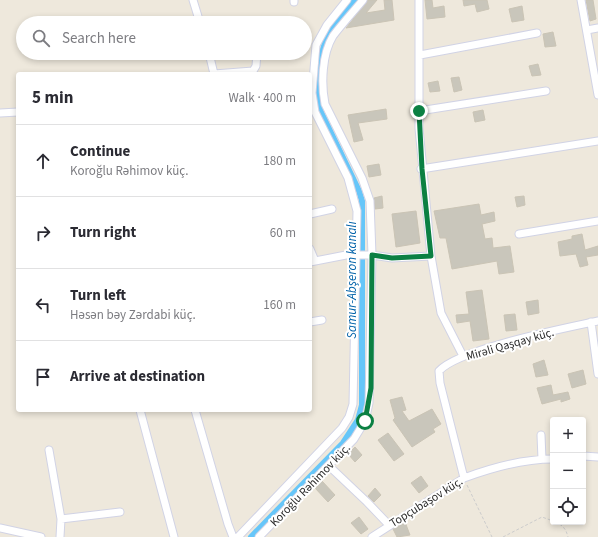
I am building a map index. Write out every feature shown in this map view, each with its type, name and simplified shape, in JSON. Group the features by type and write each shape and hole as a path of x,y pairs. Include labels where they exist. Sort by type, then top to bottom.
{"street":[{"path":"193,0 198,16"},
{"name":"Koroğlu Rəhimov küç.","path":"238,537 342,428 349,417 353,404 355,374 357,211 353,191 348,178 315,112 312,93 316,45 327,25 347,0"},
{"name":"Koroğlu Rəhimov küç.","path":"259,537 354,439 362,428 368,413 371,388 372,255 371,218 368,193 325,104 323,94 325,63 333,37 363,0"},
{"path":"419,0 419,111 422,169 431,256 441,313 463,356"},
{"path":"581,0 598,95"},
{"path":"587,30 598,28"},
{"path":"420,55 537,33"},
{"path":"211,60 214,72"},
{"path":"240,72 253,71 256,66 256,60"},
{"path":"419,111 546,91"},
{"path":"0,113 16,112"},
{"path":"422,169 598,141"},
{"path":"312,214 332,209"},
{"path":"519,234 598,221"},
{"path":"313,261 357,255 372,255 392,258 431,256"},
{"path":"312,322 322,320"},
{"path":"594,322 598,374"},
{"name":"Mirəli Qaşqay küç.","path":"464,478 438,376 442,367 463,356 502,343 594,322"},
{"path":"141,412 174,537"},
{"path":"196,412 233,537"},
{"path":"541,435 542,459"},
{"path":"49,450 61,519 60,537"},
{"path":"586,456 598,456"},
{"name":"Topçubaşov küç.","path":"374,536 388,525 464,478 476,473 542,459 550,459"},
{"path":"329,466 367,502 388,525"},
{"path":"61,519 120,512"},
{"path":"0,528 41,537"}],"path":[{"path":"464,478 477,509 492,537"},
{"path":"503,537 542,517 550,520"},
{"path":"562,525 566,530 568,537"}],"building":[{"path":"368,0 377,0 366,13 385,10 384,0 392,0 394,20 346,28"},
{"path":"425,0 432,0 433,8 444,6 445,17 427,19"},
{"path":"463,0 487,0 489,9 477,12 475,4 464,6"},
{"path":"586,0 593,0 596,19 590,21"},
{"path":"522,6 524,20 512,22 509,9"},
{"path":"553,32 556,46 545,47 543,34"},
{"path":"538,64 541,75 532,76 529,66"},
{"path":"459,77 462,90 454,92 451,78"},
{"path":"438,81 440,91 430,92 428,83"},
{"path":"386,109 387,119 358,123 363,140 354,142 348,115"},
{"path":"483,110 485,120 475,122 473,112"},
{"path":"379,164 381,175 369,177 367,166"},
{"path":"382,196 383,208 375,209 374,198"},
{"path":"524,196 525,205 517,207 515,197"},
{"path":"479,204 481,215 494,212 495,221 482,224 485,239 492,238 493,248 510,246 514,272 499,274 497,261 452,269 446,238 440,238 434,211"},
{"path":"416,211 420,243 396,247 392,214"},
{"path":"582,234 585,250 598,246 598,255 586,257 588,265 580,267 576,254 560,256 558,242 572,239 572,236"},
{"path":"482,290 489,339 473,341 470,321 457,323 456,315 469,314 466,292"},
{"path":"538,300 539,313 528,315 526,302"},
{"path":"515,314 517,330 506,331 504,315"},
{"path":"544,360 548,375 536,377 533,364"},
{"path":"583,370 586,384 572,388 568,374"},
{"path":"551,385 553,395 568,392 570,399 561,402 561,399 542,404 537,388"},
{"path":"402,397 406,410 402,411 409,421 432,409 441,424 433,429 435,432 412,447 393,420 395,418 390,400"},
{"path":"388,433 404,454 394,461 378,440"},
{"path":"355,447 362,455 355,462 348,454"},
{"path":"421,476 428,486 419,493 411,483"},
{"path":"322,481 335,495 328,502 315,488"},
{"path":"375,488 381,495 374,502 368,496"},
{"path":"359,517 368,529 361,534 351,523"},
{"path":"405,522 410,535 397,537 393,529"}],"waterway":[{"name":"Samur-Abşeron kanalı","path":"251,537 343,443 358,420 362,405 362,201 359,191 321,112 317,90 319,62 327,37 333,27 355,0"}],"route":[{"path":"365,421 370,403 371,388 372,255 392,258 431,256 422,169 419,111"}]}
